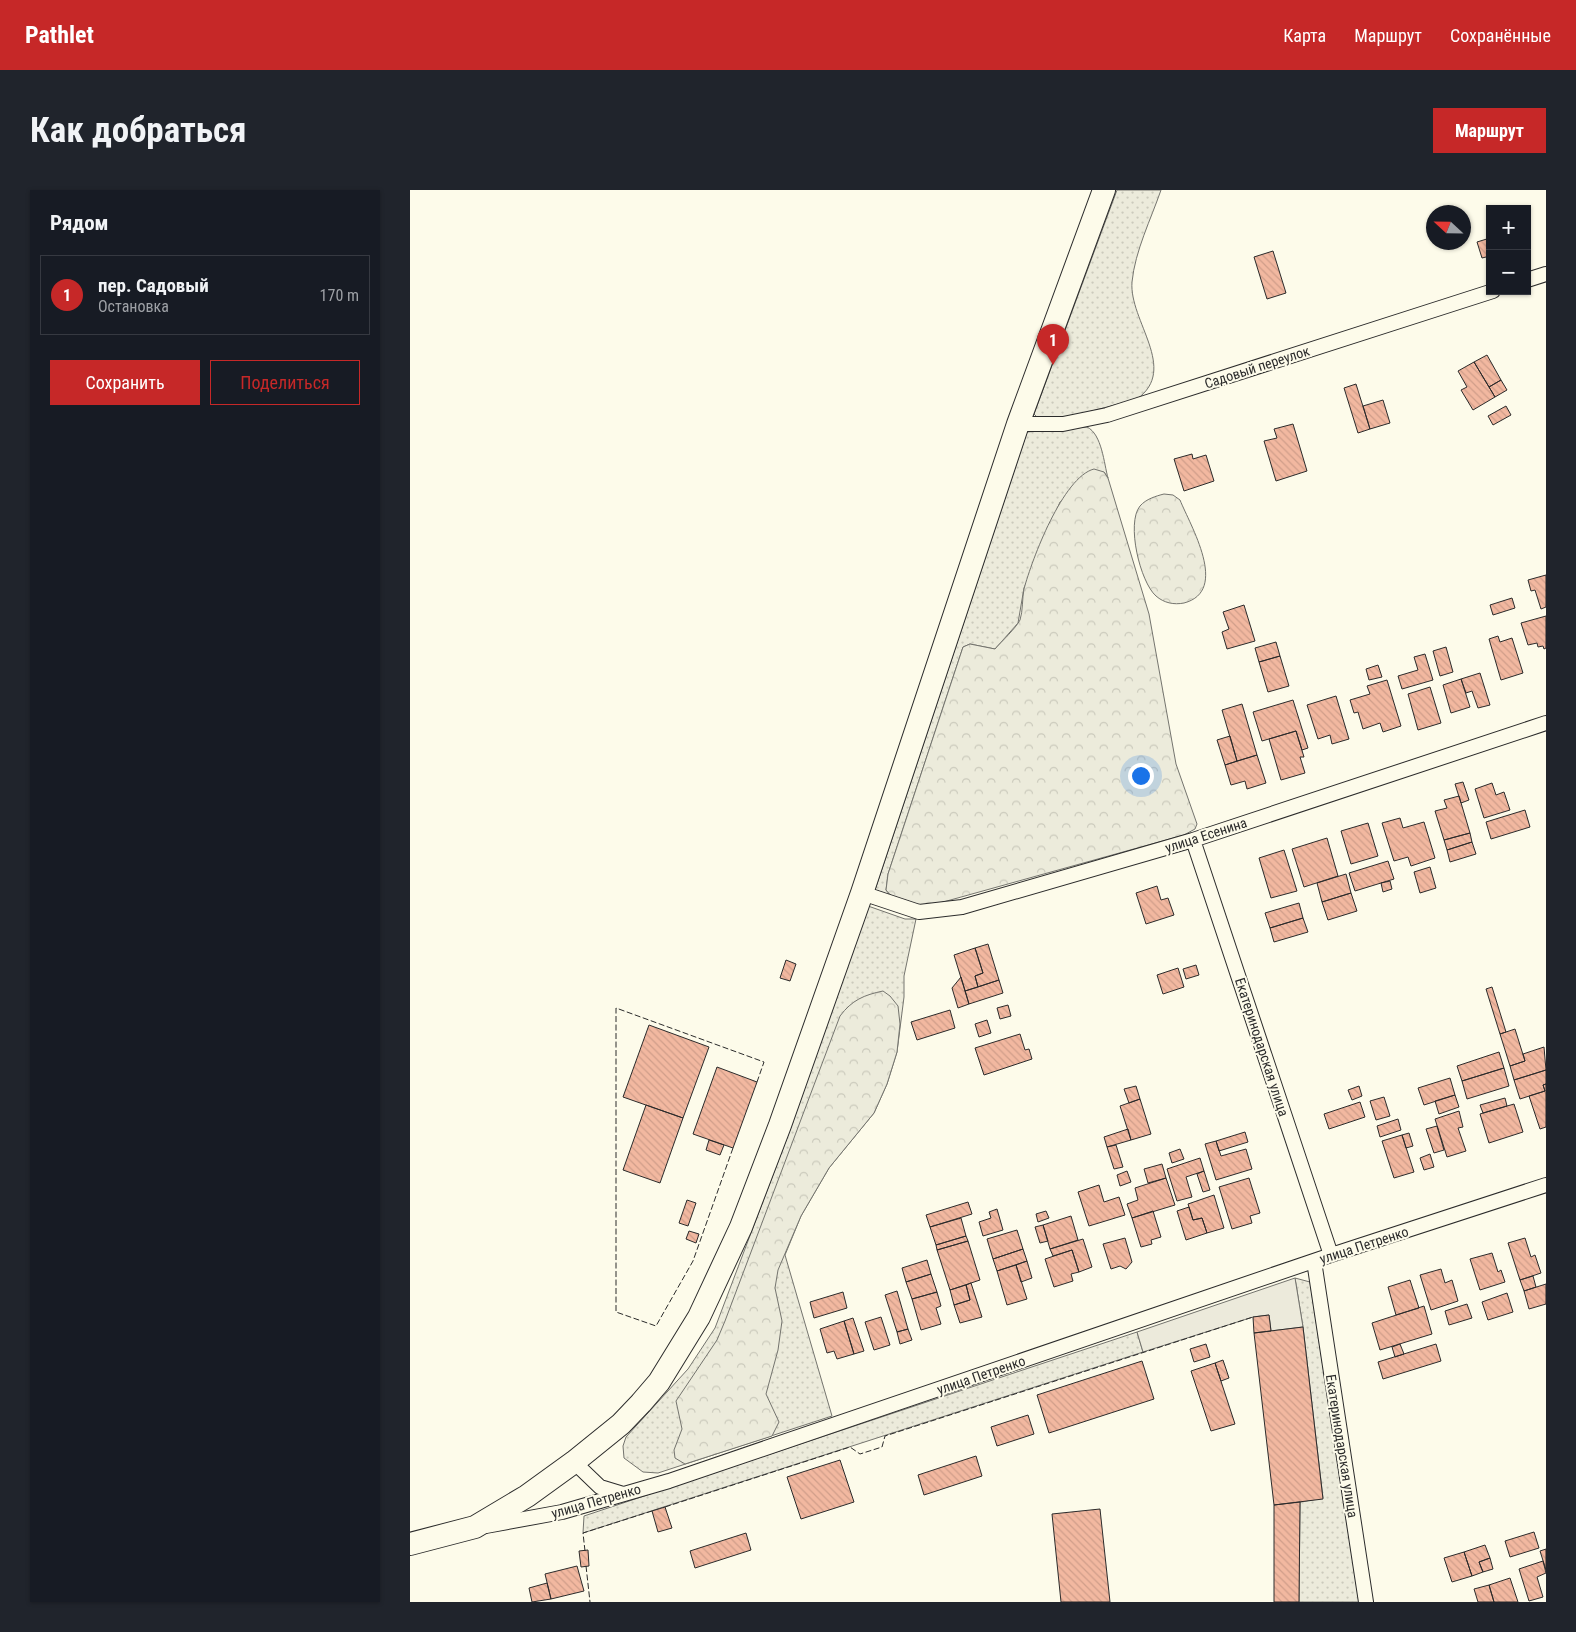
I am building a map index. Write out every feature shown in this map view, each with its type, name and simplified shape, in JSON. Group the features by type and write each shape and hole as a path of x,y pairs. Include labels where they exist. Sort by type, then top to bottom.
{"main road":[{"path":"475,1527 519,1501 574,1462 621,1424 659,1382 679,1352 711,1294 741,1227 780,1125 862,893 1018,424 1104,190"},
{"name":"улица Петренко","path":"410,1544 475,1527"}],"street":[{"path":"1531,279 1546,274"},
{"name":"Садовый переулок","path":"1018,424 1063,424 1107,415 1486,293"},
{"name":"улица Есенина","path":"862,893 909,910 940,911 962,907 1193,840 1546,723"},
{"name":"Екатеринодарская улица","path":"1193,840 1331,1256"},
{"name":"улица Петренко","path":"475,1527 541,1517 623,1494 1314,1261 1546,1185"},
{"name":"Екатеринодарская улица","path":"1314,1261 1366,1602"},
{"path":"574,1462 600,1487 623,1494"}],"green space":[{"path":"1117,190 1161,190 1140,247 1132,282 1137,313 1153,359 1154,374 1149,387 1137,399 1062,419 1039,419 1034,414"},
{"path":"1087,427 1096,436 1099,443 1108,478 1104,472 1060,502 1024,588 1018,623 995,649 970,644 963,647 888,874 886,890 890,895 875,890 1027,432"},
{"path":"1094,469 1104,472 1108,478 1149,614 1176,764 1197,824 1195,829 1184,835 936,904 923,905 902,901 890,895 886,890 888,874 963,647 970,644 995,649 1018,623 1028,576 1050,521 1071,487 1082,475"},
{"path":"1164,494 1173,495 1180,500 1198,540 1206,572 1204,585 1197,596 1184,603 1169,603 1156,596 1145,578 1137,552 1134,525 1136,514 1145,501"},
{"path":"868,906 905,919 916,919 904,976 904,997 897,1052 887,1084 874,1113 829,1168 801,1216 785,1255 832,1416 658,1473 643,1472 624,1458 623,1446 626,1437 688,1369 715,1328 790,1130"},
{"path":"883,991 898,1006 900,1024 897,1052 887,1084 874,1113 829,1168 801,1216 778,1270 775,1288 782,1321 778,1350 766,1394 779,1422 772,1436 685,1464 675,1458 674,1450 682,1429 676,1401 717,1340 840,1016 859,999"},
{"path":"1295,1278 1310,1282 1359,1602 1299,1602 1300,1502 1323,1498 1303,1327"},
{"path":"1137,1332 1143,1352 583,1533 584,1516"}],"shaded area":[{"path":"1295,1278 1303,1327 1271,1331 1269,1315 1253,1317 1143,1352 1137,1332"}],"building":[{"path":"1486,239 1486,257 1482,258 1477,242"},
{"path":"1273,251 1286,293 1267,299 1254,257"},
{"path":"1487,355 1501,380 1489,387 1474,362"},
{"path":"1474,362 1495,397 1473,410 1461,390 1467,387 1458,371"},
{"path":"1501,380 1507,390 1495,397 1489,387"},
{"path":"1356,384 1370,429 1358,433 1344,388"},
{"path":"1383,400 1390,423 1370,429 1363,406"},
{"path":"1506,406 1511,415 1493,425 1488,416"},
{"path":"1293,424 1307,471 1276,481 1264,441 1277,438 1274,429"},
{"path":"1192,454 1193,459 1206,455 1214,481 1184,491 1174,459"},
{"path":"1546,575 1546,607 1541,609 1535,590 1531,591 1528,580"},
{"path":"1512,598 1515,608 1493,615 1490,605"},
{"path":"1244,605 1255,641 1227,649 1222,632 1229,629 1223,612"},
{"path":"1546,616 1546,648 1544,649 1543,646 1538,647 1537,643 1528,645 1521,623"},
{"path":"1498,636 1500,642 1512,638 1523,673 1501,680 1489,639"},
{"path":"1276,642 1280,656 1259,662 1255,648"},
{"path":"1446,647 1453,672 1440,676 1433,651"},
{"path":"1425,654 1433,680 1402,689 1398,676 1418,670 1414,657"},
{"path":"1280,656 1289,686 1268,692 1259,662"},
{"path":"1378,665 1382,677 1369,680 1366,669"},
{"path":"1480,673 1490,705 1478,708 1472,691 1466,693 1461,679"},
{"path":"1461,679 1470,707 1451,713 1443,685"},
{"path":"1387,680 1401,726 1383,732 1380,723 1363,729 1358,712 1354,713 1350,700 1370,694 1367,686"},
{"path":"1430,687 1441,723 1418,730 1408,694"},
{"path":"1336,696 1349,739 1332,744 1330,735 1318,739 1307,705"},
{"path":"1293,700 1308,748 1302,750 1296,731 1262,741 1253,712"},
{"path":"1242,704 1257,755 1237,761 1222,710"},
{"path":"1296,731 1304,757 1300,757 1305,773 1281,780 1269,739"},
{"path":"1230,736 1237,761 1225,765 1217,740"},
{"path":"1257,755 1266,783 1247,789 1245,781 1231,785 1225,765"},
{"path":"1463,782 1469,800 1461,803 1455,784"},
{"path":"1492,783 1496,795 1504,792 1510,810 1484,818 1475,789"},
{"path":"1459,796 1470,833 1444,840 1435,811 1447,808 1444,800"},
{"path":"1525,810 1530,827 1491,839 1486,822"},
{"path":"1400,818 1403,828 1424,822 1435,858 1411,866 1408,857 1394,861 1382,823"},
{"path":"1368,823 1378,856 1351,864 1341,831"},
{"path":"1470,833 1472,842 1447,850 1444,840"},
{"path":"1327,838 1338,876 1304,887 1292,849"},
{"path":"1472,842 1476,854 1450,862 1447,850"},
{"path":"1284,850 1297,891 1271,898 1259,858"},
{"path":"1388,861 1394,879 1355,891 1349,873"},
{"path":"1430,867 1436,888 1420,893 1414,872"},
{"path":"1346,874 1351,893 1322,902 1317,883"},
{"path":"1390,881 1392,889 1383,892 1381,883"},
{"path":"1157,886 1161,900 1168,898 1174,915 1146,924 1136,893"},
{"path":"1351,893 1357,911 1328,920 1322,902"},
{"path":"1299,903 1303,918 1270,928 1265,913"},
{"path":"1303,918 1308,932 1274,942 1270,928"},
{"path":"988,944 999,980 978,987 975,976 983,973 975,948"},
{"path":"975,948 983,973 975,976 978,987 965,991 954,955"},
{"path":"786,960 796,964 790,981 780,978"},
{"path":"1196,965 1199,975 1186,979 1183,969"},
{"path":"1178,968 1184,987 1163,994 1157,975"},
{"path":"961,977 969,1004 958,1008 952,988"},
{"path":"999,980 1003,993 969,1004 965,991"},
{"path":"1492,987 1506,1032 1500,1034 1486,989"},
{"path":"1008,1005 1011,1016 1000,1019 997,1008"},
{"path":"950,1010 955,1028 917,1040 911,1022"},
{"path":"987,1020 991,1033 979,1037 975,1024"},
{"path":"649,1025 709,1047 683,1118 623,1097"},
{"path":"1515,1029 1525,1061 1510,1066 1500,1034"},
{"path":"1020,1034 1025,1050 1029,1049 1032,1059 984,1075 975,1048"},
{"path":"1544,1047 1546,1070 1514,1080 1510,1066 1525,1061 1523,1054"},
{"path":"1499,1052 1504,1068 1462,1081 1457,1066"},
{"path":"717,1067 757,1082 733,1148 693,1134"},
{"path":"1504,1068 1509,1086 1467,1099 1462,1081"},
{"path":"1546,1070 1546,1084 1543,1085 1545,1091 1520,1099 1514,1080"},
{"path":"1450,1078 1455,1095 1424,1105 1418,1088"},
{"path":"1546,1084 1546,1127 1540,1129 1529,1096 1545,1091 1543,1085"},
{"path":"1136,1086 1140,1099 1129,1103 1124,1089"},
{"path":"1359,1086 1362,1096 1352,1100 1348,1090"},
{"path":"1455,1095 1459,1107 1439,1114 1435,1101"},
{"path":"1384,1097 1390,1116 1376,1120 1370,1101"},
{"path":"1505,1098 1507,1106 1483,1113 1480,1105"},
{"path":"1140,1099 1151,1134 1131,1140 1120,1106"},
{"path":"1360,1102 1365,1117 1329,1129 1324,1114"},
{"path":"1514,1104 1523,1132 1489,1143 1480,1114"},
{"path":"646,1105 683,1118 660,1183 623,1170"},
{"path":"1459,1111 1463,1127 1458,1128 1466,1151 1447,1157 1435,1119"},
{"path":"1398,1119 1401,1130 1380,1137 1377,1126"},
{"path":"1437,1126 1444,1150 1434,1153 1426,1129"},
{"path":"1128,1129 1131,1140 1107,1147 1104,1137"},
{"path":"1245,1132 1248,1142 1219,1151 1216,1141"},
{"path":"1409,1133 1413,1146 1406,1148 1402,1135"},
{"path":"1402,1135 1414,1172 1394,1178 1382,1141"},
{"path":"709,1140 724,1145 720,1155 706,1150"},
{"path":"1216,1141 1221,1156 1246,1149 1252,1169 1216,1180 1205,1144"},
{"path":"1116,1145 1123,1167 1114,1169 1107,1147"},
{"path":"1180,1149 1184,1159 1172,1163 1169,1153"},
{"path":"1430,1154 1434,1167 1424,1170 1420,1158"},
{"path":"1200,1158 1204,1171 1186,1177 1192,1197 1177,1201 1167,1169"},
{"path":"1162,1164 1166,1178 1148,1183 1144,1169"},
{"path":"1127,1171 1131,1182 1120,1186 1117,1175"},
{"path":"1204,1171 1210,1190 1203,1192 1197,1174"},
{"path":"1166,1178 1175,1205 1132,1218 1127,1204 1138,1200 1135,1188"},
{"path":"1249,1178 1260,1213 1250,1216 1252,1223 1232,1229 1219,1187"},
{"path":"1099,1185 1104,1202 1119,1197 1125,1215 1089,1226 1078,1192"},
{"path":"1214,1195 1224,1228 1207,1233 1202,1218 1193,1220 1188,1204"},
{"path":"687,1200 696,1203 688,1226 679,1223"},
{"path":"968,1202 972,1214 930,1227 926,1215"},
{"path":"1189,1207 1193,1220 1202,1218 1207,1233 1186,1240 1177,1211"},
{"path":"997,1209 1003,1230 983,1236 979,1222 991,1218 989,1212"},
{"path":"1046,1211 1049,1218 1038,1222 1036,1214"},
{"path":"1153,1211 1161,1237 1151,1240 1152,1244 1141,1247 1132,1218"},
{"path":"1071,1216 1078,1240 1050,1249 1043,1225"},
{"path":"961,1218 966,1236 936,1245 930,1227"},
{"path":"1043,1225 1048,1241 1040,1243 1035,1227"},
{"path":"1017,1230 1023,1249 993,1259 987,1239"},
{"path":"689,1231 699,1234 696,1243 686,1239"},
{"path":"966,1236 968,1241 937,1250 936,1245"},
{"path":"1125,1238 1132,1262 1126,1269 1120,1266 1111,1269 1103,1244"},
{"path":"1525,1238 1531,1257 1535,1255 1541,1273 1520,1280 1508,1243"},
{"path":"1083,1239 1092,1267 1079,1272 1072,1250 1053,1256 1050,1249"},
{"path":"968,1241 980,1280 950,1290 937,1250"},
{"path":"1023,1249 1027,1261 997,1271 993,1259"},
{"path":"1072,1250 1079,1272 1071,1274 1073,1281 1054,1287 1045,1259"},
{"path":"1492,1253 1498,1272 1501,1270 1505,1282 1480,1290 1470,1259"},
{"path":"927,1260 931,1274 906,1282 902,1268"},
{"path":"1027,1261 1032,1278 1021,1282 1016,1265"},
{"path":"1016,1265 1027,1299 1007,1305 997,1271"},
{"path":"1441,1269 1445,1283 1452,1280 1458,1301 1431,1310 1420,1275"},
{"path":"931,1274 937,1292 912,1299 906,1282"},
{"path":"1533,1276 1536,1287 1524,1291 1520,1280"},
{"path":"1410,1280 1419,1308 1396,1315 1388,1287"},
{"path":"971,1283 982,1317 960,1323 954,1305 970,1300 966,1285"},
{"path":"1546,1284 1546,1304 1529,1309 1524,1291"},
{"path":"966,1285 970,1300 954,1305 950,1290"},
{"path":"897,1291 908,1329 897,1332 885,1295"},
{"path":"843,1292 847,1308 814,1318 810,1302"},
{"path":"937,1292 941,1306 936,1308 941,1324 921,1330 912,1299"},
{"path":"1507,1293 1513,1312 1488,1320 1482,1302"},
{"path":"1467,1304 1472,1318 1449,1325 1445,1311"},
{"path":"1424,1306 1432,1334 1380,1350 1372,1323"},
{"path":"1269,1315 1271,1331 1254,1333 1253,1317"},
{"path":"881,1317 890,1345 874,1350 865,1322"},
{"path":"853,1318 864,1351 854,1354 844,1321"},
{"path":"844,1321 854,1354 837,1359 834,1351 827,1353 820,1329"},
{"path":"1303,1327 1323,1499 1274,1505 1254,1333"},
{"path":"908,1329 912,1340 900,1344 897,1332"},
{"path":"1206,1344 1210,1357 1194,1362 1190,1349"},
{"path":"1400,1344 1404,1354 1395,1357 1392,1347"},
{"path":"1436,1344 1441,1361 1383,1379 1378,1362"},
{"path":"1223,1360 1229,1378 1221,1381 1215,1363"},
{"path":"1142,1361 1154,1399 1049,1433 1037,1395"},
{"path":"1215,1363 1235,1424 1211,1431 1191,1371"},
{"path":"1028,1415 1034,1434 997,1446 991,1427"},
{"path":"976,1456 982,1476 924,1495 918,1475"},
{"path":"840,1460 854,1502 801,1519 787,1477"},
{"path":"1300,1502 1299,1602 1274,1602 1274,1505"},
{"path":"665,1507 672,1528 658,1532 652,1511"},
{"path":"1100,1509 1110,1602 1061,1602 1052,1514"},
{"path":"1534,1532 1539,1548 1510,1557 1505,1541"},
{"path":"746,1533 751,1550 695,1568 690,1551"},
{"path":"1485,1545 1490,1558 1479,1562 1483,1572 1472,1576 1464,1552"},
{"path":"1546,1549 1546,1570 1540,1551"},
{"path":"588,1550 589,1566 581,1567 579,1551"},
{"path":"1464,1552 1472,1576 1452,1582 1444,1558"},
{"path":"1490,1558 1493,1569 1483,1572 1479,1562"},
{"path":"1543,1561 1546,1573 1537,1577 1543,1597 1529,1601 1519,1569"},
{"path":"577,1566 584,1591 551,1599 545,1574"},
{"path":"1510,1578 1518,1602 1494,1602 1489,1585"},
{"path":"547,1583 551,1599 532,1602 529,1588"},
{"path":"1489,1585 1494,1602 1478,1602 1474,1589"}],"fence":[{"path":"733,1148 693,1261 656,1326 616,1312 616,1008 764,1062 757,1082"},
{"path":"665,1507 850,1447 860,1454 882,1447 885,1436 1253,1317"},
{"path":"585,1551 583,1533 652,1511"},
{"path":"586,1566 590,1602"}],"place":[{"name":"пер. Садовый","path":"1053,365"}]}
